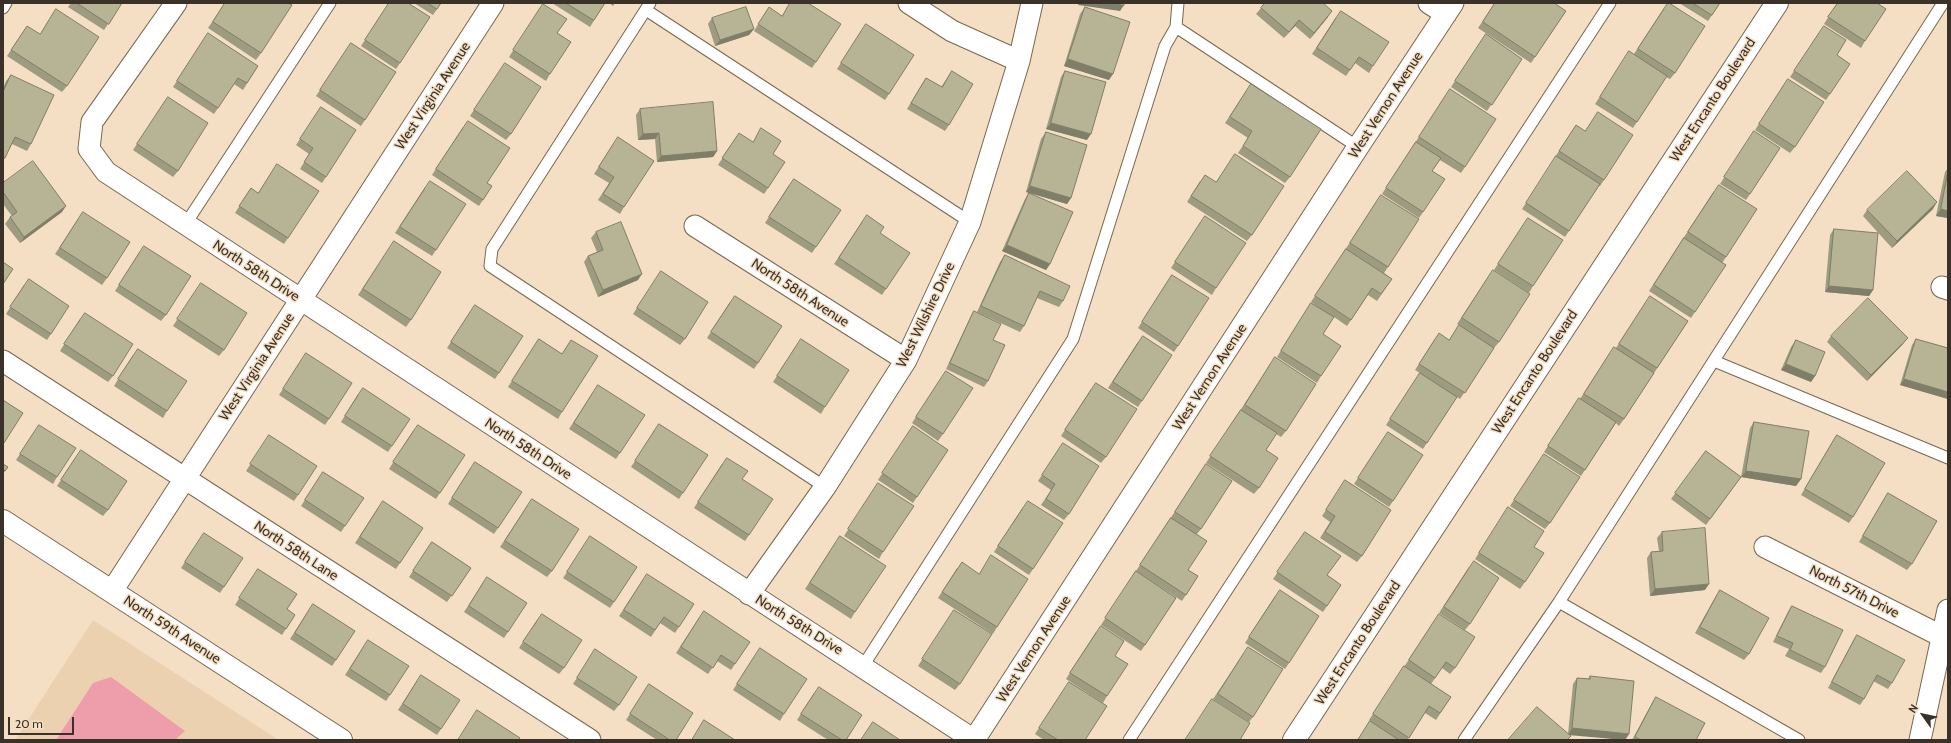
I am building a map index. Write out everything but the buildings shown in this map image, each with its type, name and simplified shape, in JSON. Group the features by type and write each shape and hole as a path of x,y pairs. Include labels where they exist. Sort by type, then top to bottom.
{"street":[{"name":"North 58th Drive","path":"176,3 92,122 89,149 106,172 974,740"},
{"name":"West Virginia Avenue","path":"112,591 493,3"},
{"path":"909,3 952,31 1019,61"},
{"name":"West Wilshire Drive","path":"750,594 825,486 906,360 970,222 1019,61 1032,3"},
{"name":"West Encanto Boulevard","path":"1294,740 1777,3"},
{"name":"West Vernon Avenue","path":"974,740 1358,148 1443,7"},
{"name":"North 58th Avenue","path":"695,226 906,360"},
{"name":"North 58th Lane","path":"3,361 590,740"},
{"name":"North 59th Avenue","path":"3,521 341,740"},
{"name":"North 57th Drive","path":"1766,547 1943,637"},
{"path":"1920,740 1948,610"}],"lane":[{"path":"3,8 6,3"},
{"path":"185,225 330,3"},
{"path":"863,666 1072,339 1165,46 1176,27 1178,3"},
{"path":"1129,740 1610,3"},
{"path":"1464,740 1559,602 1943,3"},
{"path":"825,486 490,266 492,249 648,6 970,222"},
{"path":"1176,27 1358,148"},
{"path":"1714,360 1948,458"},
{"path":"1559,602 1799,740"}],"shaded area":[{"path":"93,620 279,740 15,740"},
{"path":"111,677 185,731 175,740 56,740 93,683"}]}
